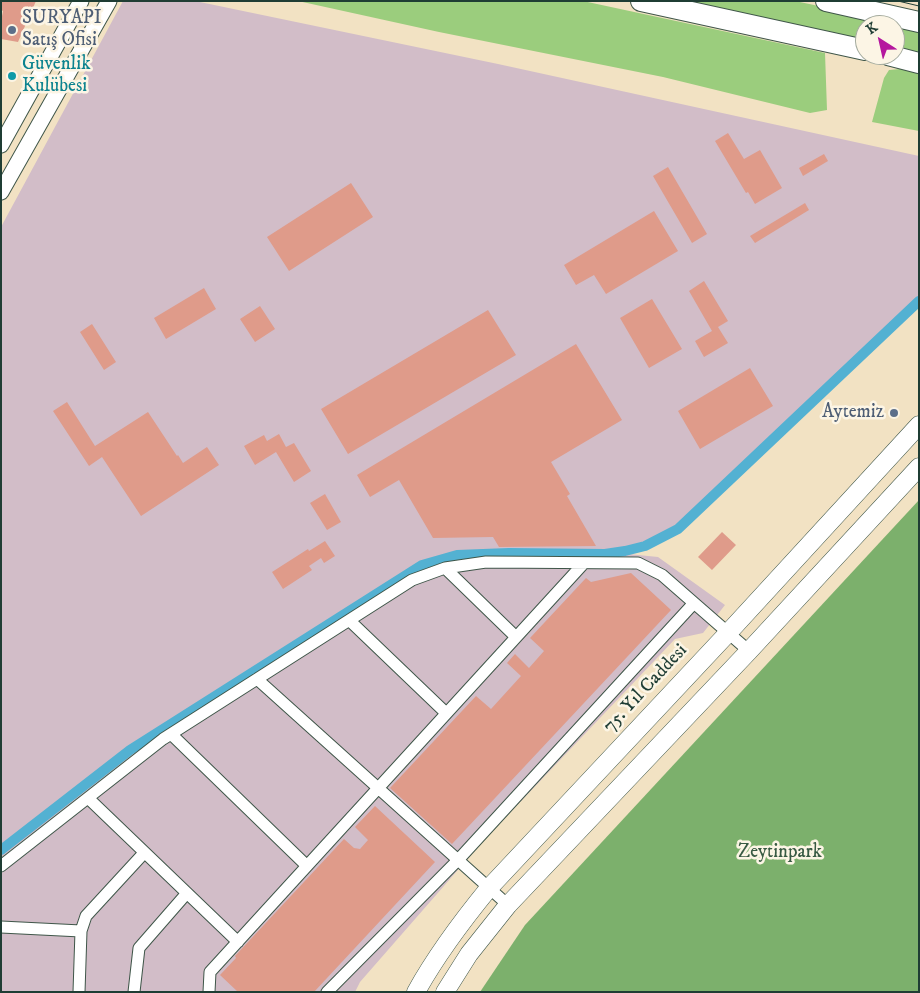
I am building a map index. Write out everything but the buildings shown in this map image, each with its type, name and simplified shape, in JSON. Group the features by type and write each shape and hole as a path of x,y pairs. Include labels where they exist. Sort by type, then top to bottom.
{"highway":[{"path":"641,1 855,48"},
{"path":"826,1 919,22"},
{"path":"905,59 919,63"}],"main road":[{"path":"56,47 71,1"},
{"path":"1,145 81,1"},
{"path":"1,192 109,1"},
{"name":"75. Yıl Caddesi","path":"416,992 433,960 489,888 919,424"},
{"path":"445,992 469,954 508,905 749,651 919,467"}],"street":[{"path":"1,866 171,734 412,580 445,568 486,562 638,563 662,575 749,651"},
{"path":"209,992 210,972 584,563"},
{"path":"445,568 516,637"},
{"path":"327,992 458,860 694,603"},
{"path":"350,621 446,714"},
{"path":"257,679 508,905"},
{"path":"171,734 307,866"},
{"path":"88,798 238,942"},
{"path":"79,992 81,932 86,916 144,853"},
{"path":"134,992 139,948 187,893"},
{"path":"1,927 81,932"}],"shaded area":[{"path":"123,1 195,1 498,64 919,156 919,301 663,538 628,554 658,557 725,605 703,633 675,639 485,839 360,982 355,992 1,992 1,227"}],"green space":[{"path":"298,1 583,1 825,53 827,110 810,113 663,77 439,32"},
{"path":"663,1 795,1 862,15 855,15 855,41"},
{"path":"905,24 919,27 919,55 905,52"},
{"path":"900,69 919,73 919,131 872,122 884,78 889,70"},
{"name":"Zeytinpark","path":"919,500 919,992 480,992 525,925"}],"waterway":[{"path":"1,850 130,750 422,565 457,555 509,553 605,554 645,546 678,529 919,301"}],"tram line":[{"path":"898,1 919,6"}],"place":[{"name":"SURYAPI Satış Ofisi","path":"12,30"},
{"name":"Güvenlik Kulübesi","path":"12,76"},
{"name":"Aytemiz","path":"894,413"}]}
